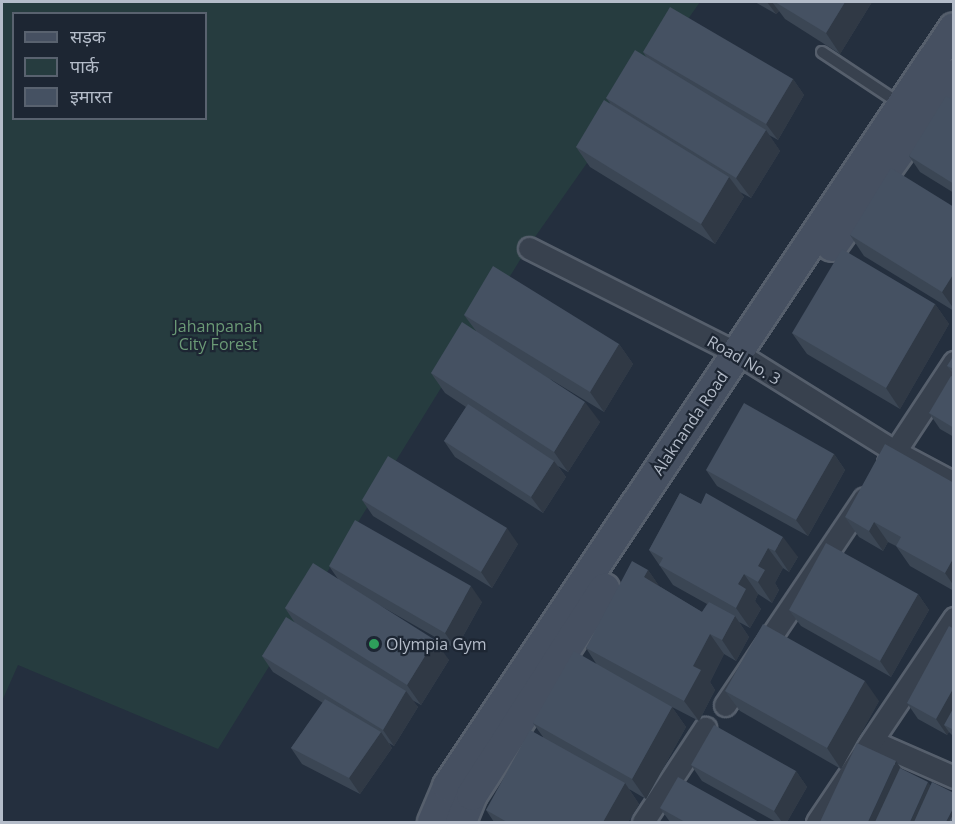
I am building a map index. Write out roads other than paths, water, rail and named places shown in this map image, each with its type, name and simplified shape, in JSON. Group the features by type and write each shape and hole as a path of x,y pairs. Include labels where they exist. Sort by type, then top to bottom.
{"street":[{"name":"Alaknanda Road","path":"433,822 448,786 743,357 902,105 954,28"},
{"path":"461,822 472,795 743,357 954,75"},
{"name":"Road No. 3","path":"529,248 743,357 896,452 954,483"},
{"path":"725,705 954,362"},
{"path":"817,822 951,626"},
{"path":"643,822 705,728"},
{"path":"872,741 954,777"}],"lane":[{"path":"822,52 902,105"}],"place":[{"name":"Olympia Gym","path":"374,644"}],"park label":[{"name":"Jahanpanah City Forest","path":"218,335"}]}
